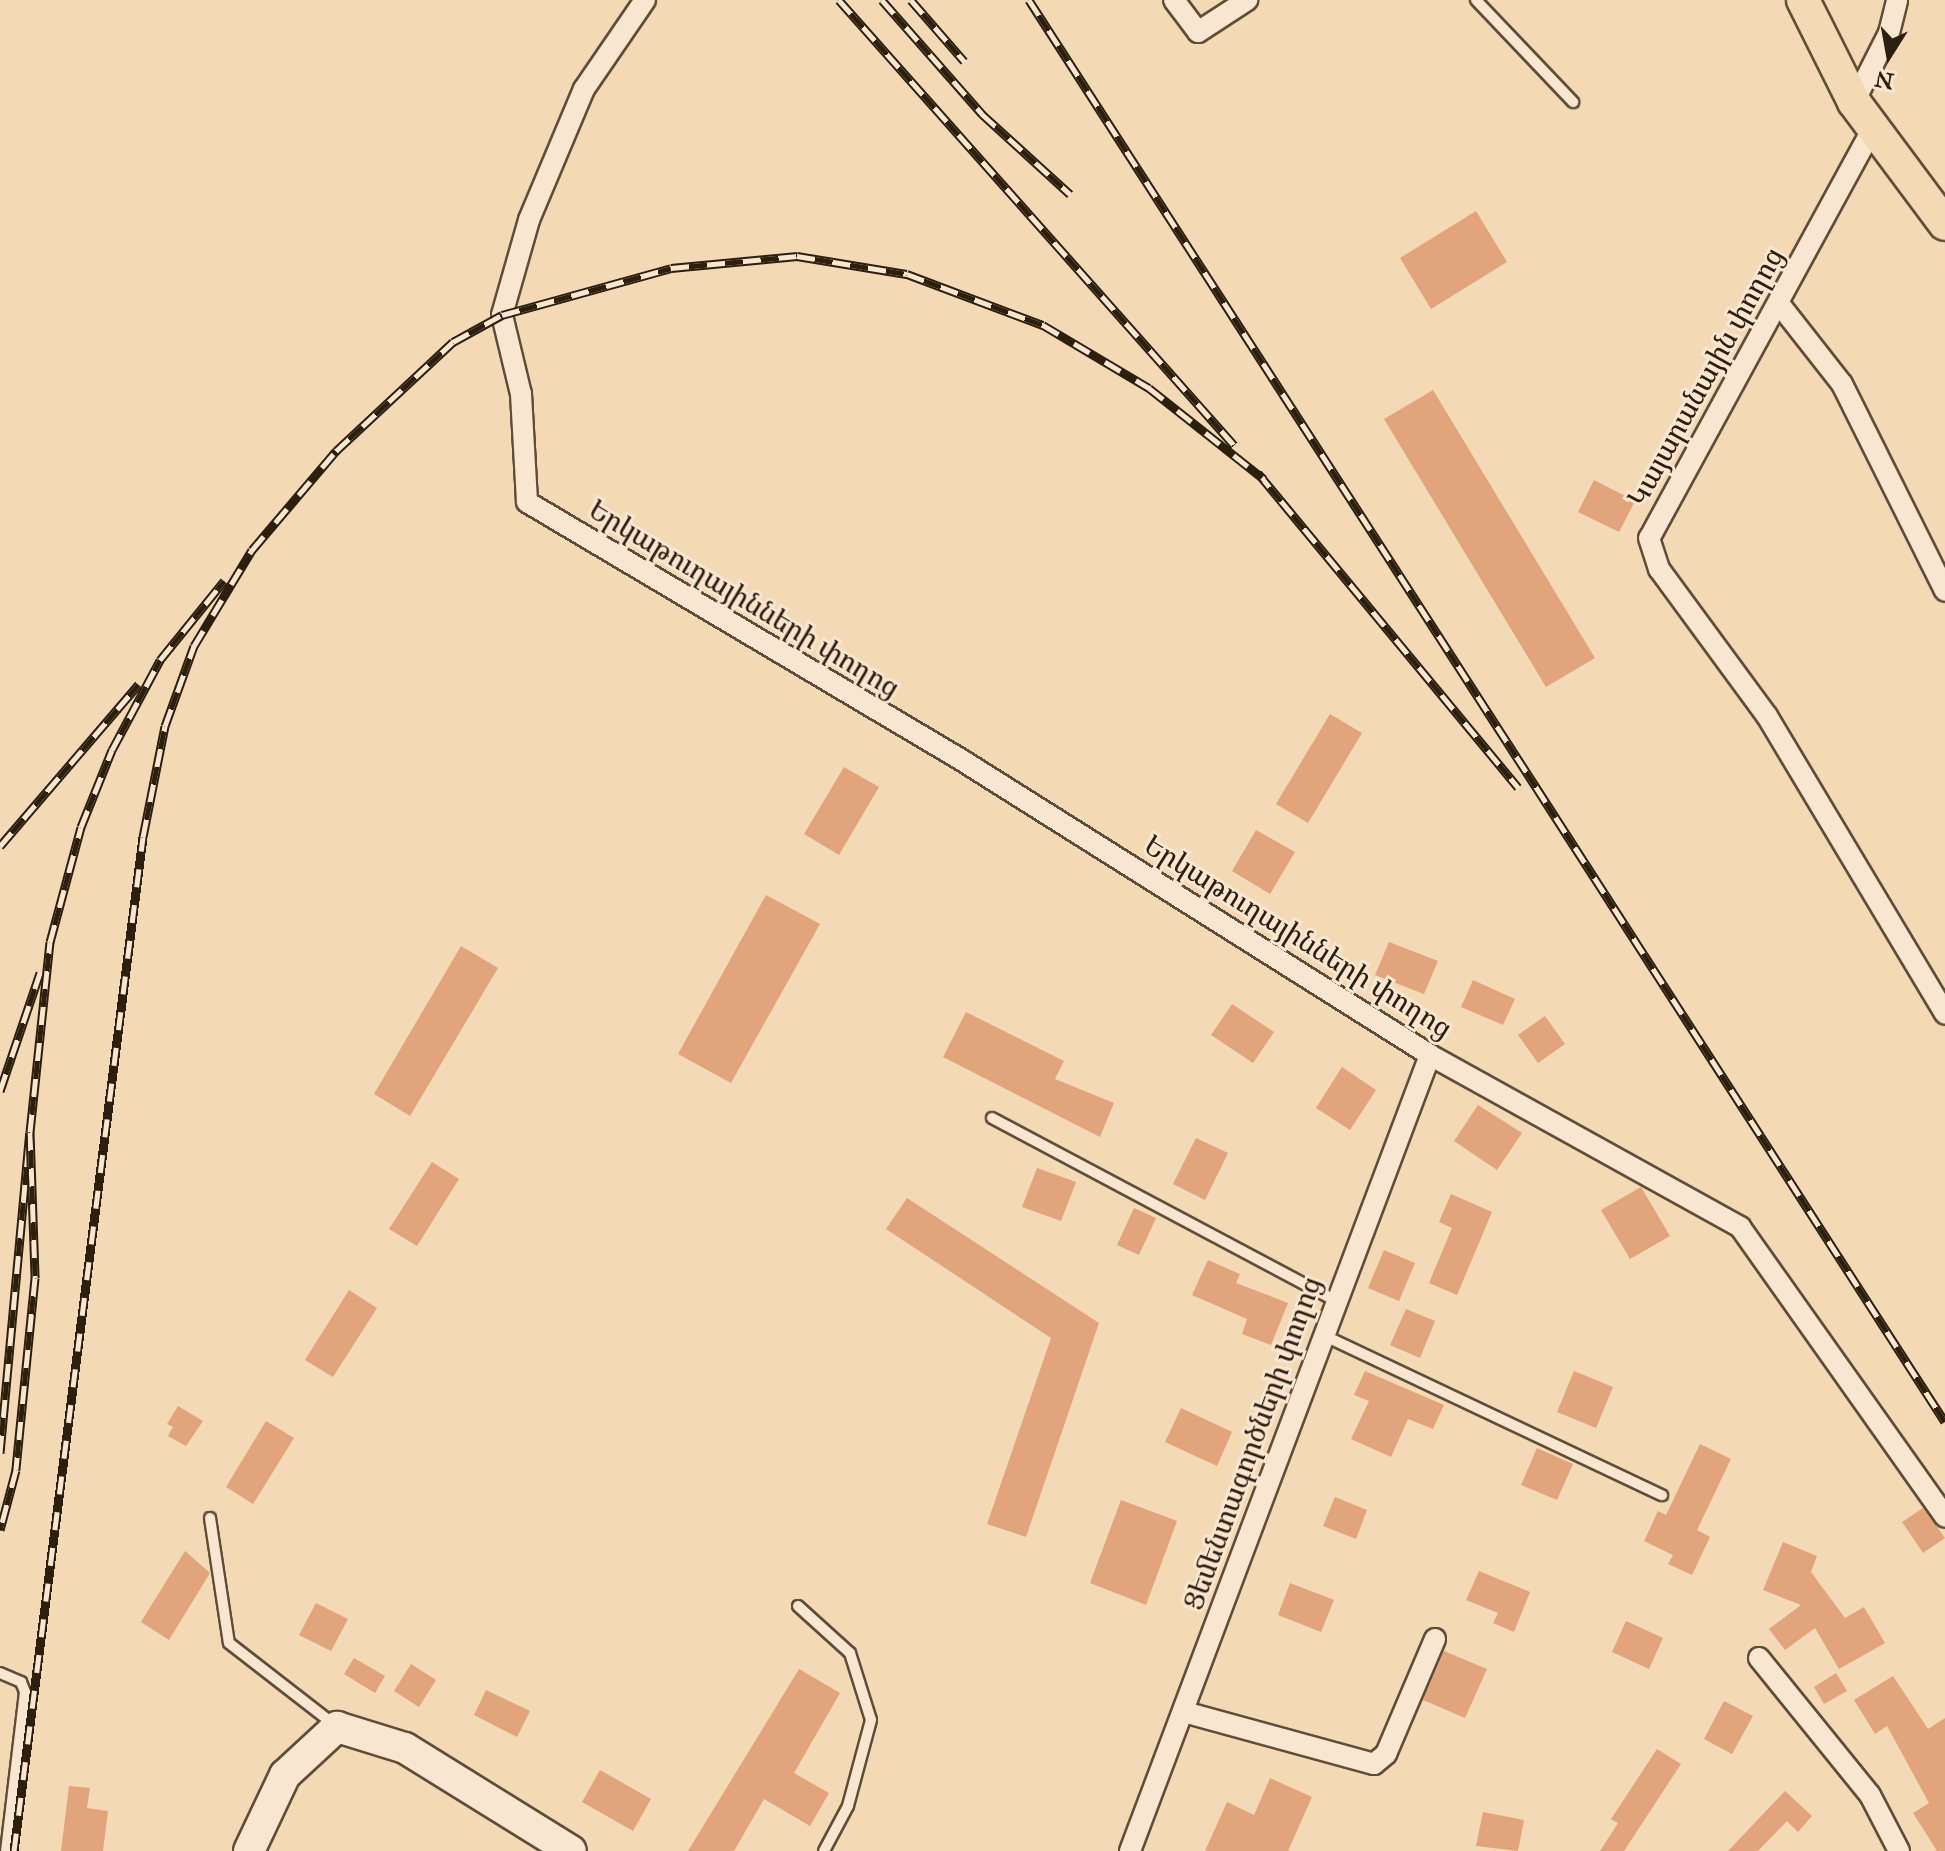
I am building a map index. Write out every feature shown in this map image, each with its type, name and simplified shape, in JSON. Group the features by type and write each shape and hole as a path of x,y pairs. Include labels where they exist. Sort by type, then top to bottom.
{"main road":[{"path":"1803,0 1854,102 1945,224"}],"street":[{"name":"Երկաթուղայինների փողոց","path":"645,0 584,89 529,220 502,315 521,394 527,502 960,759 1430,1055 1740,1227 1945,1517"},
{"path":"1174,0 1198,32 1247,0"},
{"path":"1854,102 1889,33 1897,0"},
{"name":"Կայարանային փողոց","path":"1873,128 1780,305 1649,538 1659,569 1767,716 1945,1014"},
{"path":"1780,305 1842,384 1945,591"},
{"name":"Ցեմենտագործների փողոց","path":"1130,1851 1334,1300 1430,1055"},
{"path":"1184,1712 1374,1764 1386,1754 1435,1639"},
{"path":"1759,1658 1870,1795 1899,1851"},
{"path":"249,1851 285,1775 337,1727 405,1748 571,1851"}],"lane":[{"path":"1476,0 1573,102"},
{"path":"992,1118 1334,1300"},
{"path":"1322,1334 1662,1495"},
{"path":"210,1518 229,1643 337,1727"},
{"path":"798,1606 850,1653 871,1720 848,1806 824,1851"},
{"path":"0,1673 21,1682 25,1692 6,1851"}],"building":[{"path":"1476,211 1507,262 1431,309 1400,258"},
{"path":"1433,390 1595,658 1546,687 1384,419"},
{"path":"1594,480 1635,501 1619,532 1578,512"},
{"path":"1330,714 1362,733 1308,823 1276,804"},
{"path":"844,767 879,787 839,855 804,834"},
{"path":"1256,830 1295,852 1270,894 1232,871"},
{"path":"766,895 820,924 731,1083 678,1054"},
{"path":"1389,942 1438,961 1424,994 1375,975"},
{"path":"461,946 498,968 410,1116 374,1094"},
{"path":"1473,980 1515,999 1503,1025 1461,1007"},
{"path":"1232,1004 1274,1032 1253,1063 1211,1035"},
{"path":"966,1012 1064,1061 1055,1079 1114,1103 1100,1137 943,1057"},
{"path":"1545,1016 1565,1044 1538,1063 1518,1035"},
{"path":"1342,1067 1376,1090 1350,1130 1316,1108"},
{"path":"1478,1105 1522,1133 1497,1170 1454,1141"},
{"path":"1196,1138 1228,1153 1205,1200 1173,1184"},
{"path":"432,1162 459,1179 417,1246 389,1229"},
{"path":"1037,1168 1076,1182 1061,1221 1022,1207"},
{"path":"1641,1187 1670,1236 1630,1259 1601,1210"},
{"path":"1451,1194 1492,1212 1457,1295 1429,1283 1452,1228 1439,1222"},
{"path":"907,1198 1099,1323 1026,1537 987,1524 1051,1338 886,1229"},
{"path":"1134,1208 1156,1218 1139,1255 1117,1245"},
{"path":"1384,1250 1415,1263 1399,1301 1368,1288"},
{"path":"1208,1260 1240,1274 1236,1283 1288,1303 1271,1345 1242,1334 1247,1319 1192,1295"},
{"path":"349,1290 377,1308 333,1377 305,1360"},
{"path":"1406,1309 1435,1321 1420,1358 1390,1345"},
{"path":"1365,1371 1444,1405 1433,1429 1408,1419 1391,1457 1351,1439 1369,1401 1354,1395"},
{"path":"1574,1371 1613,1387 1596,1428 1557,1412"},
{"path":"178,1406 203,1421 186,1446 168,1436 173,1427 167,1424"},
{"path":"1181,1408 1232,1432 1217,1466 1165,1442"},
{"path":"266,1421 294,1438 253,1504 226,1487"},
{"path":"1700,1444 1731,1459 1697,1530 1710,1537 1692,1575 1668,1564 1673,1555 1644,1541 1658,1511 1666,1515"},
{"path":"1537,1448 1573,1464 1557,1500 1521,1485"},
{"path":"1335,1497 1367,1510 1356,1539 1323,1526"},
{"path":"1121,1500 1177,1521 1146,1605 1090,1583"},
{"path":"1923,1508 1945,1538 1923,1553 1902,1522"},
{"path":"1783,1542 1817,1556 1811,1572 1845,1618 1864,1607 1885,1643 1839,1669 1815,1628 1785,1650 1769,1629 1801,1605 1763,1590"},
{"path":"185,1551 210,1573 169,1640 141,1622"},
{"path":"1479,1571 1530,1592 1514,1632 1493,1623 1498,1613 1466,1600"},
{"path":"1290,1583 1334,1600 1321,1632 1278,1615"},
{"path":"316,1603 348,1619 331,1651 299,1635"},
{"path":"1626,1621 1663,1638 1649,1669 1612,1652"},
{"path":"1444,1651 1487,1669 1465,1718 1423,1700"},
{"path":"354,1658 385,1676 375,1693 344,1674"},
{"path":"411,1664 436,1680 419,1707 394,1691"},
{"path":"799,1669 840,1693 794,1773 829,1793 810,1826 764,1799 734,1851 688,1851"},
{"path":"1836,1673 1847,1691 1824,1704 1814,1687"},
{"path":"1893,1676 1928,1729 1945,1718 1945,1851 1937,1851 1913,1813 1929,1803 1887,1726 1875,1734 1854,1700"},
{"path":"486,1690 530,1711 517,1737 474,1715"},
{"path":"1724,1701 1753,1716 1732,1754 1704,1739"},
{"path":"1657,1749 1681,1764 1624,1851 1600,1851 1618,1823 1611,1819"},
{"path":"600,1770 651,1799 633,1831 582,1802"},
{"path":"1270,1778 1312,1797 1288,1851 1205,1851 1227,1802 1254,1815"},
{"path":"69,1786 90,1788 87,1808 108,1811 103,1851 61,1851"},
{"path":"1785,1791 1812,1816 1798,1832 1787,1821 1758,1851 1728,1851"},
{"path":"1483,1812 1524,1820 1518,1851 1476,1846"}],"railway":[{"path":"839,0 1234,445"},
{"path":"882,0 982,114 1070,194"},
{"path":"911,0 964,61"},
{"path":"1029,0 1945,1422"},
{"path":"14,1851 143,837 165,726 194,646 252,550 336,451 453,342 502,315 671,268 797,256 907,274 1043,325 1149,388 1264,479"},
{"path":"1258,473 1518,787"},
{"path":"30,1132 50,942 81,827 112,750 160,660 224,581"},
{"path":"0,846 139,684"},
{"path":"0,1091 40,973"},
{"path":"0,1453 30,1132 35,1278 16,1470 0,1530"}]}
